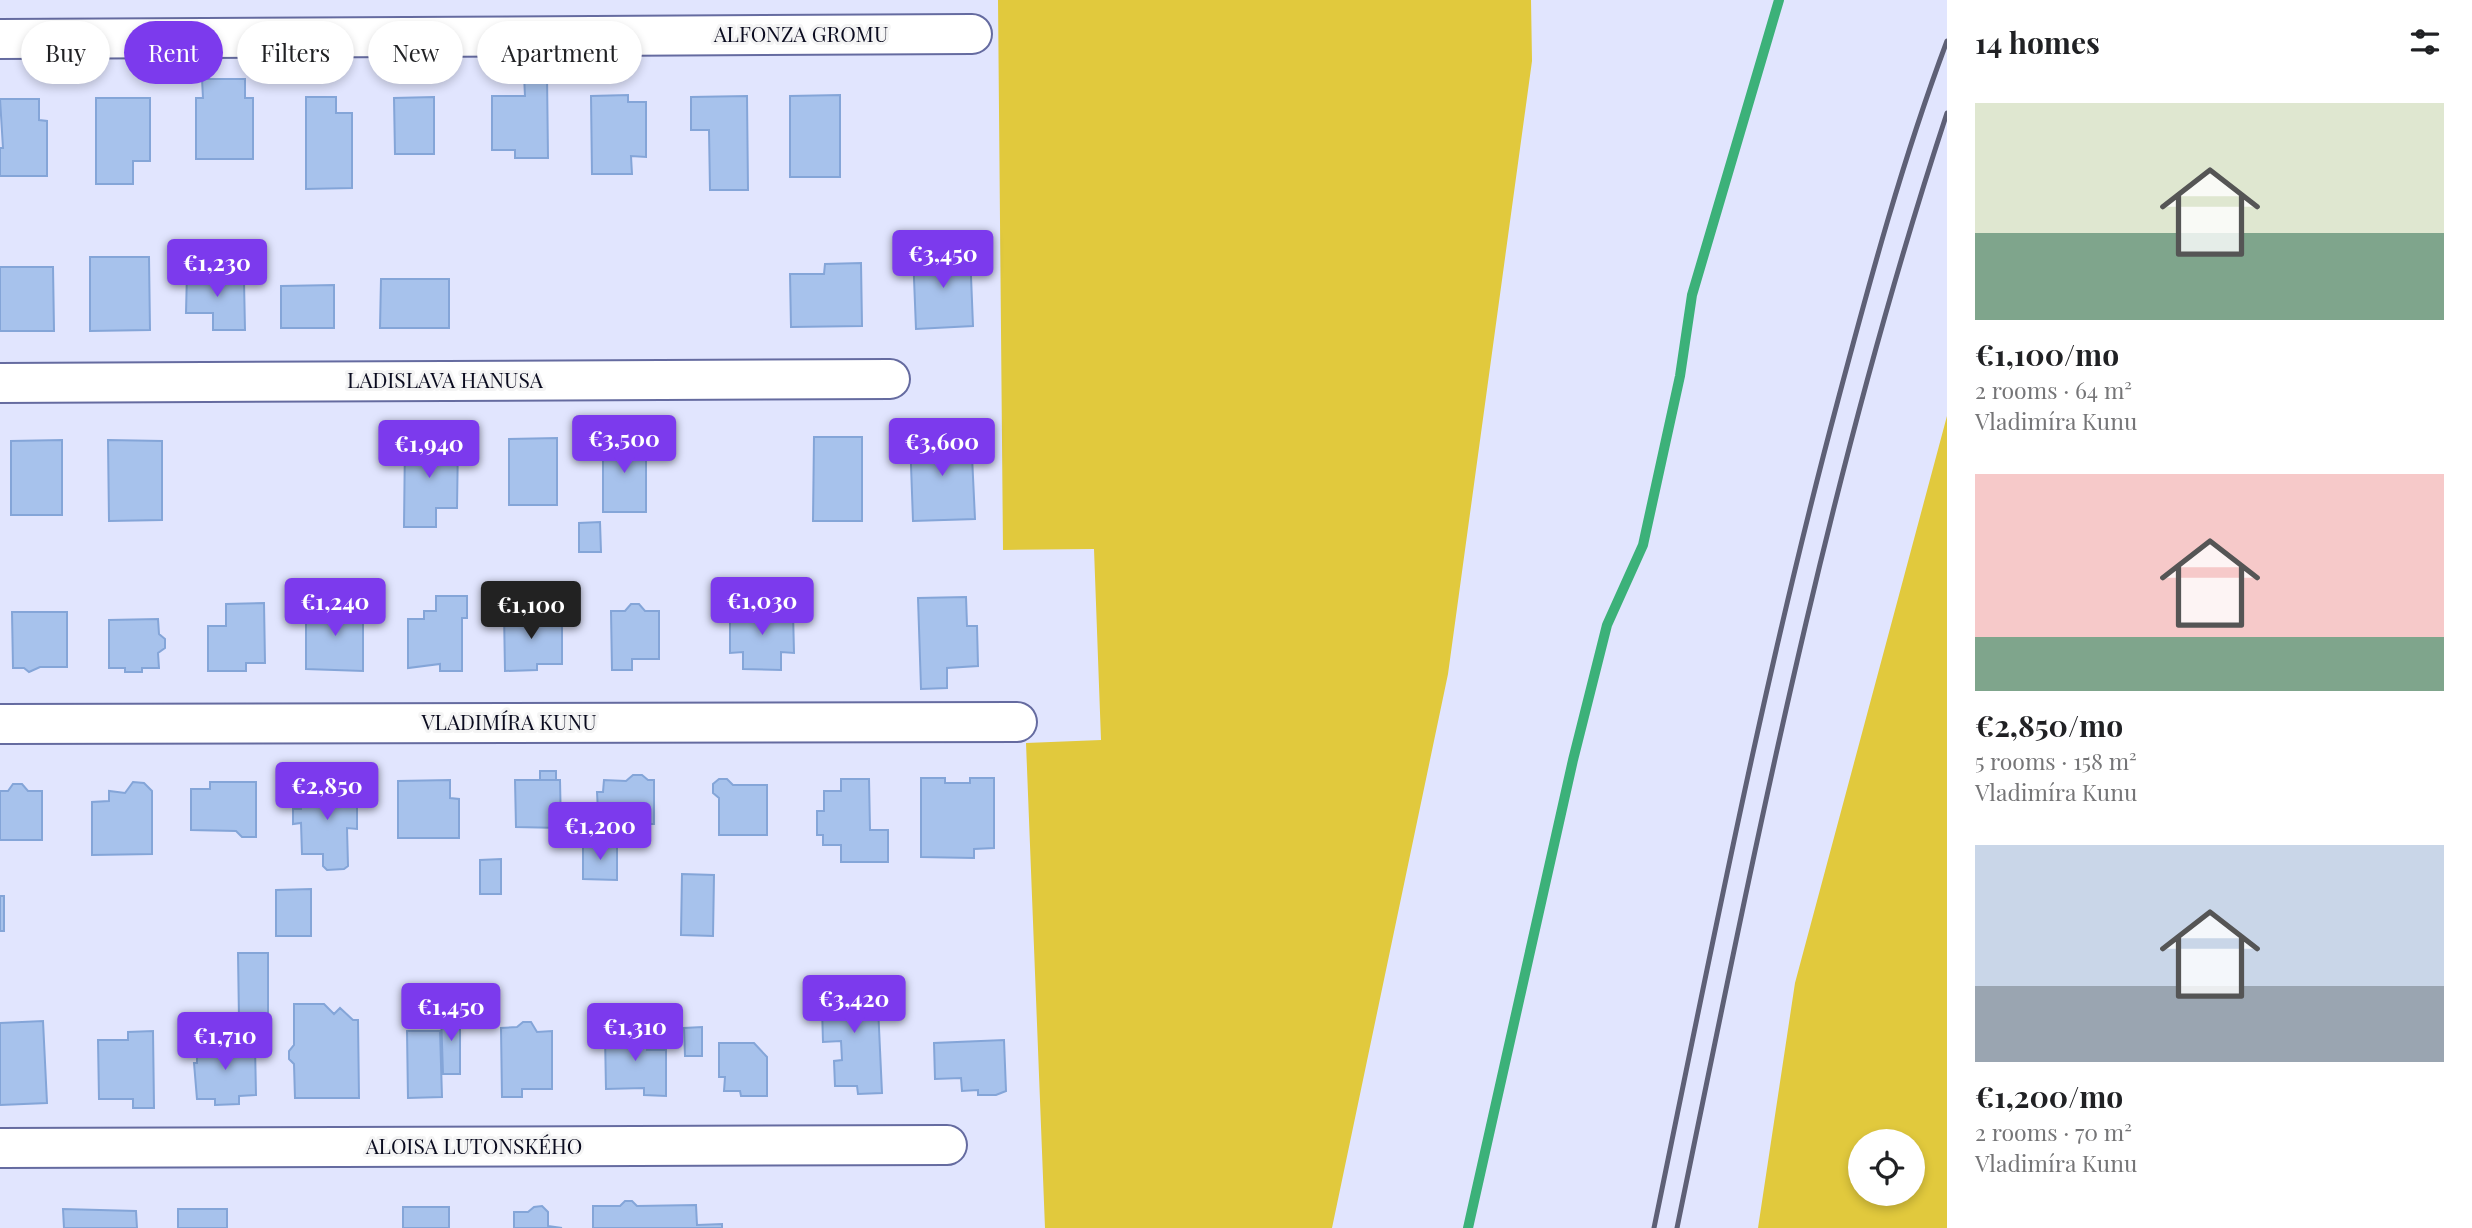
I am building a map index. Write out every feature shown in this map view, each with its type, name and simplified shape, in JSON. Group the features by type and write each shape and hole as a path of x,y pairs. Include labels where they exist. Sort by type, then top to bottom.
{"street":[{"name":"ALFONZA GROMU","path":"0,39 972,34"},
{"name":"LADISLAVA HANUSA","path":"0,383 890,379"},
{"name":"VLADIMÍRA KUNU","path":"0,724 1017,722"},
{"name":"ALOISA LUTONSKÉHO","path":"0,1148 947,1145"}],"shaded area":[{"path":"998,0 1531,0 1532,61 1448,674 1332,1228 1045,1228 1026,743 1101,740 1094,549 1003,550"},
{"path":"1947,416 1947,1228 1758,1228 1795,983"}],"building":[{"path":"223,79 237,79 237,84 245,84 245,98 253,98 253,159 196,159 196,98 203,98 202,84 223,84"},
{"path":"524,84 547,84 548,158 515,158 515,150 492,150 492,96 525,96"},
{"path":"628,95 628,102 646,102 646,157 631,156 632,174 592,174 591,96"},
{"path":"840,95 840,177 790,177 790,96"},
{"path":"747,96 748,190 710,190 709,130 691,130 691,97"},
{"path":"306,97 336,97 336,113 352,113 352,188 306,189"},
{"path":"434,97 434,154 395,154 394,98"},
{"path":"96,98 150,98 150,161 133,161 133,184 96,184"},
{"path":"0,99 39,99 39,120 47,121 47,176 0,176 0,148 3,148"},
{"path":"970,251 973,326 916,329 913,253"},
{"path":"90,257 149,257 150,330 90,331"},
{"path":"861,263 862,326 791,327 790,274 824,274 825,264"},
{"path":"0,267 53,267 54,331 0,331"},
{"path":"187,272 233,272 233,281 244,281 245,330 213,330 213,313 186,313"},
{"path":"381,279 449,279 449,328 380,328"},
{"path":"334,285 334,328 281,328 281,286"},
{"path":"971,435 975,519 913,521 910,437"},
{"path":"814,437 862,437 862,521 813,521"},
{"path":"557,438 557,505 509,505 509,439"},
{"path":"603,438 646,438 646,512 603,512"},
{"path":"62,440 62,515 11,515 11,441"},
{"path":"108,440 162,441 162,520 109,521"},
{"path":"405,440 458,440 457,508 436,508 436,527 404,527"},
{"path":"600,522 601,552 579,552 579,523"},
{"path":"436,596 467,596 467,618 462,618 462,671 440,671 440,664 408,668 408,619 424,619 424,611 436,611"},
{"path":"966,597 967,626 977,626 978,666 947,668 947,688 921,689 918,598"},
{"path":"264,603 265,663 246,663 246,671 208,671 208,626 226,626 226,604"},
{"path":"363,604 363,671 306,669 306,612 323,612 323,605"},
{"path":"631,604 639,604 645,611 659,611 659,659 632,659 632,670 612,670 611,611 625,611"},
{"path":"743,609 793,612 794,653 781,652 781,670 743,669 743,652 730,653 730,613 743,612"},
{"path":"12,612 67,612 67,667 40,667 29,672 24,668 13,668"},
{"path":"504,612 545,612 545,624 562,624 562,664 537,664 537,670 505,671"},
{"path":"158,619 159,634 165,639 165,648 158,653 159,668 125,672 125,668 109,668 109,620"},
{"path":"540,771 556,771 556,780 540,780"},
{"path":"633,775 654,780 654,824 604,824 603,811 598,812 597,792 603,792 604,780 626,781"},
{"path":"921,778 945,778 945,783 970,783 970,778 994,778 994,848 974,849 974,858 921,857"},
{"path":"719,779 727,779 733,785 767,785 767,835 719,835 719,798 713,793 713,784"},
{"path":"841,779 869,779 870,830 888,830 888,862 841,862 841,845 823,845 823,835 817,835 817,811 824,811 824,791 841,791"},
{"path":"450,780 450,798 459,799 459,838 398,838 398,781"},
{"path":"515,780 560,780 561,828 516,827"},
{"path":"133,782 144,783 152,791 152,854 92,855 92,802 109,801 109,791 125,793"},
{"path":"210,782 256,782 256,837 242,837 236,831 191,830 191,789 210,789"},
{"path":"321,783 357,785 357,829 347,828 348,866 344,869 327,870 323,866 323,854 302,854 301,823 293,824 293,809 301,809 301,785 321,786"},
{"path":"13,784 22,784 28,791 42,791 42,840 0,840 0,791 8,791"},
{"path":"583,845 617,845 617,880 583,879"},
{"path":"501,859 501,894 480,894 480,860"},
{"path":"682,874 714,875 713,936 681,935"},
{"path":"311,889 311,936 276,936 276,890"},
{"path":"0,896 4,896 4,931 0,931"},
{"path":"238,953 268,953 268,1019 239,1020"},
{"path":"877,985 882,1093 858,1094 857,1086 835,1086 834,1061 842,1060 841,1041 823,1042 822,1008 817,1004 815,992 821,988"},
{"path":"294,1004 324,1004 334,1014 340,1008 353,1020 358,1020 359,1098 295,1098 294,1064 289,1059 289,1051 294,1045"},
{"path":"441,1014 460,1014 460,1074 443,1074"},
{"path":"43,1021 47,1103 0,1105 0,1023"},
{"path":"523,1022 531,1022 537,1032 552,1031 552,1089 522,1089 522,1097 502,1097 501,1028 517,1027"},
{"path":"639,1025 646,1029 649,1036 647,1050 666,1050 666,1096 644,1095 644,1088 606,1089 605,1036 628,1035 632,1028"},
{"path":"702,1027 702,1056 685,1056 684,1028"},
{"path":"153,1031 154,1108 133,1108 133,1099 99,1099 98,1040 128,1040 128,1032"},
{"path":"407,1031 440,1031 442,1097 408,1098"},
{"path":"1004,1040 1006,1091 996,1095 978,1095 978,1090 962,1091 961,1078 935,1079 934,1043"},
{"path":"197,1041 238,1041 238,1045 255,1046 256,1095 239,1096 239,1104 215,1105 215,1099 197,1099 194,1063 197,1063"},
{"path":"719,1043 754,1043 767,1057 767,1096 741,1096 740,1091 724,1091 725,1077 719,1077"},
{"path":"625,1201 632,1201 637,1206 696,1205 697,1225 722,1224 722,1228 593,1228 593,1206 620,1206"},
{"path":"542,1206 548,1212 548,1226 562,1228 514,1228 514,1212 528,1212 534,1207"},
{"path":"403,1207 449,1207 449,1228 403,1228"},
{"path":"63,1209 136,1211 137,1228 64,1228"},
{"path":"178,1209 227,1209 227,1228 178,1228"}],"waterway":[{"path":"1468,1228 1573,760 1607,625 1643,545 1680,376 1692,295 1779,0"}],"railway":[{"path":"1654,1228 1740,812 1811,503 1888,219 1947,41"},
{"path":"1677,1228 1765,806 1829,527 1904,250 1947,113"}]}
